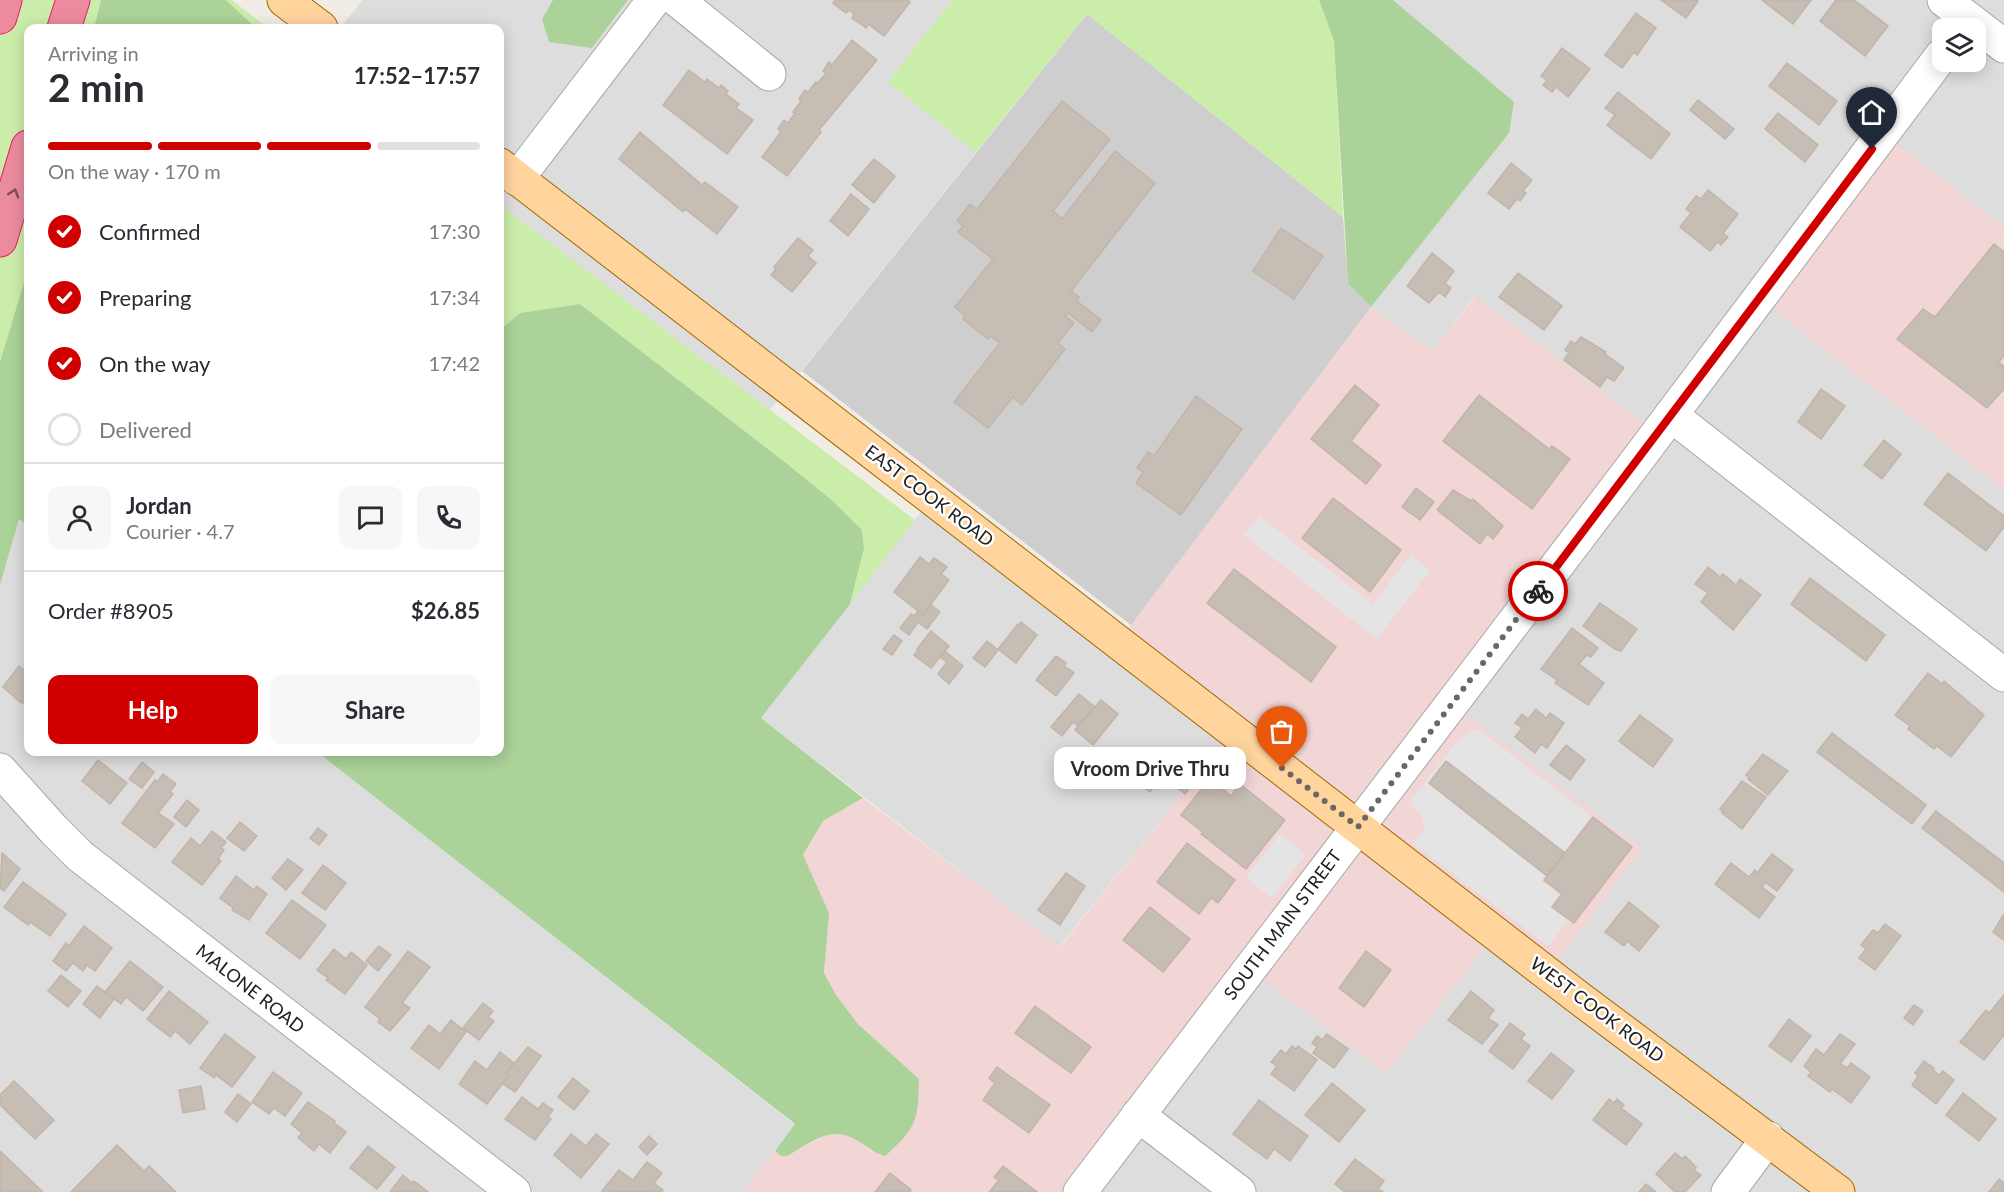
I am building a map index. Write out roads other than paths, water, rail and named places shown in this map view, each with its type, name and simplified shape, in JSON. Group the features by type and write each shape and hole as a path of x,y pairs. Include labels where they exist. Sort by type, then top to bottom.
{"highway":[{"path":"0,17 5,0"},
{"path":"65,24 73,0"},
{"path":"0,240 24,160"}],"main road":[{"path":"284,0 316,24"},
{"name":"EAST COOK ROAD","path":"508,172 1358,827"},
{"name":"WEST COOK ROAD","path":"1358,827 1579,998 1838,1192"}],"street":[{"path":"508,172 654,0"},
{"path":"677,0 769,74"},
{"path":"1944,0 1972,16 2004,46"},
{"name":"SOUTH MAIN STREET","path":"1080,1192 1932,68"},
{"path":"1671,415 2004,675"},
{"name":"MALONE ROAD","path":"0,771 80,856 514,1192"},
{"path":"1138,1115 1239,1192"},
{"path":"1728,1192 1768,1138"}],"place":[{"name":"Vroom Drive Thru","path":"1282,768"}]}
